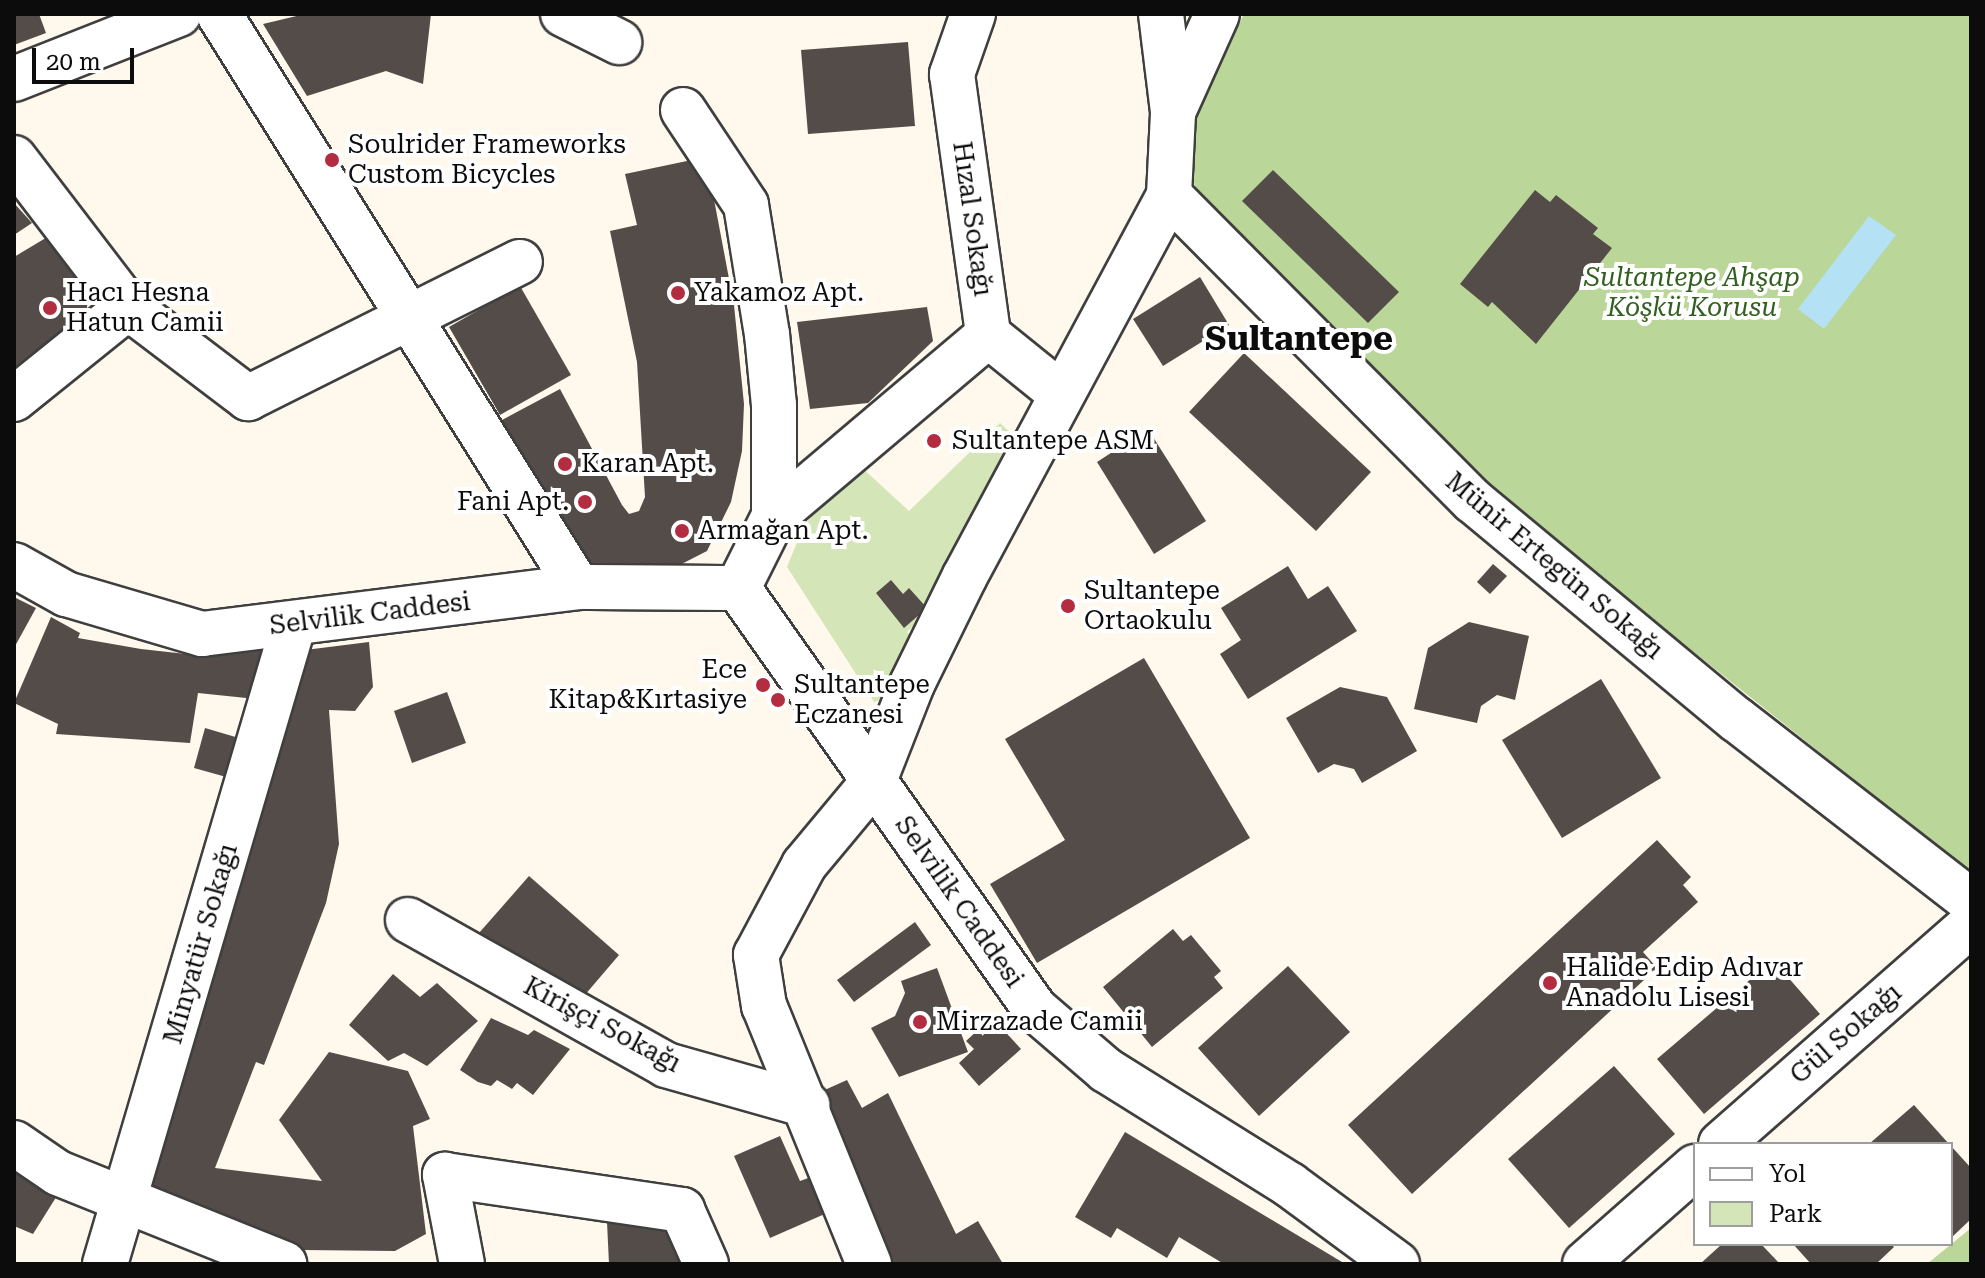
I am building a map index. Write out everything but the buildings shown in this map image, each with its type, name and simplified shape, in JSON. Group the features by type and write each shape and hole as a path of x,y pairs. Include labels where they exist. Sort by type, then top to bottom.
{"street":[{"path":"14,79 89,29 179,14"},
{"path":"219,14 578,587"},
{"path":"563,14 619,42"},
{"name":"Hızal Sokağı","path":"973,14 952,74 988,335 1061,394"},
{"path":"869,1264 807,1105 764,1006 756,955 804,865 874,781 912,684 1061,394 1169,195 1173,112 1161,14"},
{"path":"1173,112 1217,14"},
{"path":"683,110 746,205 774,405 774,516"},
{"path":"14,158 128,307 248,398 520,262"},
{"name":"Münir Ertegün Sokağı","path":"1169,195 1473,501 1736,719 1971,901"},
{"path":"14,399 128,307"},
{"path":"738,588 774,516 988,335"},
{"name":"Selvilik Caddesi","path":"14,565 66,594 202,634 578,587 738,588 1035,1009 1106,1070 1290,1185 1375,1257"},
{"name":"Minyatür Sokağı","path":"105,1264 127,1199 294,623"},
{"name":"Kirişçi Sokağı","path":"408,920 666,1065 807,1105"},
{"name":"Gül Sokağı","path":"1723,1142 1971,924"},
{"path":"14,1143 58,1173 284,1264"},
{"path":"1585,1264 1693,1169"},
{"path":"462,1264 445,1175 682,1210 706,1264"}],"green space":[{"name":"Sultantepe Ahşap Köşkü Korusu","path":"1244,14 1971,14 1971,873 1482,483 1197,193 1186,153 1191,124"},
{"path":"1000,423 1013,435 927,613 907,632 913,638 885,698 874,702 787,567 804,525 860,466 909,511"},
{"path":"1971,1228 1971,1264 1927,1264 1953,1246"}],"water":[{"path":"1869,216 1896,235 1824,329 1798,309"}],"place":[{"name":"Soulrider Frameworks Custom Bicycles","path":"332,160"},
{"name":"Yakamoz Apt.","path":"678,293"},
{"name":"Hacı Hesna Hatun Camii","path":"50,308"},
{"name":"Sultantepe ASM","path":"934,441"},
{"name":"Karan Apt.","path":"565,464"},
{"name":"Fani Apt.","path":"585,502"},
{"name":"Armağan Apt.","path":"682,531"},
{"name":"Sultantepe Ortaokulu","path":"1068,606"},
{"name":"Ece Kitap&Kırtasiye","path":"763,685"},
{"name":"Sultantepe Eczanesi","path":"778,700"},
{"name":"Halide Edip Adıvar Anadolu Lisesi","path":"1550,983"},
{"name":"Mirzazade Camii","path":"920,1022"}],"district":[{"name":"Sultantepe","path":"1299,339"}]}
